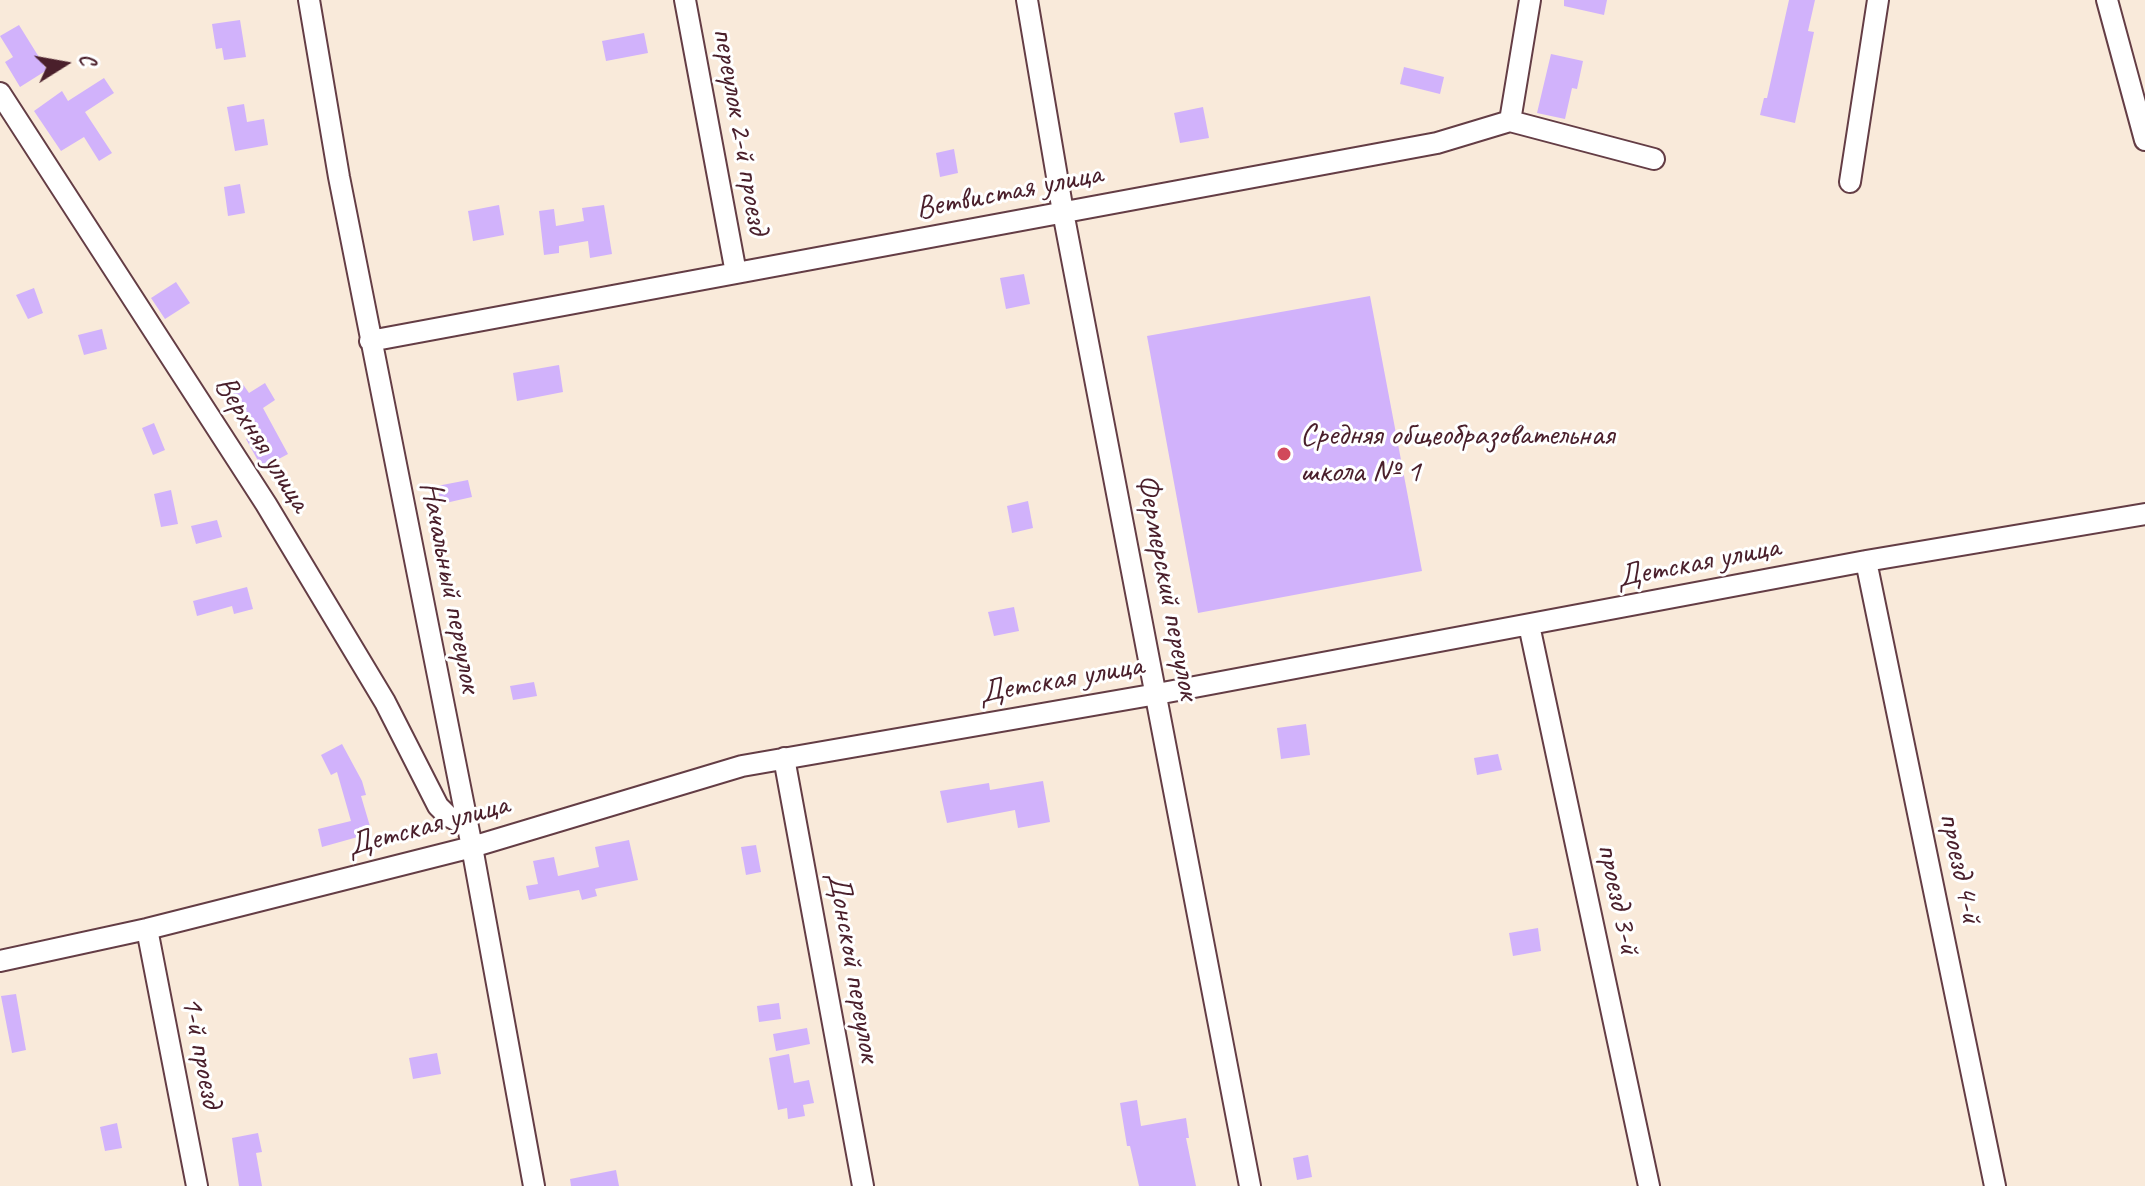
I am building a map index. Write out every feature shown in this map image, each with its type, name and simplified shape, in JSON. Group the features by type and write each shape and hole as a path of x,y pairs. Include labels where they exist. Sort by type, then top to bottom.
{"street":[{"name":"Начальный переулок","path":"309,0 370,341 470,836 534,1186"},
{"name":"переулок 2-й проезд","path":"685,0 736,273"},
{"name":"Фермерский переулок","path":"1027,0 1063,212 1250,1186"},
{"path":"1530,0 1510,121 1654,159"},
{"path":"1850,182 1878,0"},
{"path":"2107,0 2145,140"},
{"name":"Верхняя улица","path":"0,93 266,504 385,702 438,806 470,836"},
{"name":"Ветвистая улица","path":"370,341 1437,143 1510,121"},
{"name":"Детская улица","path":"0,961 147,929 470,836 742,766 1157,694 1866,561 2145,514"},
{"name":"проезд 4-й","path":"1866,561 1995,1186"},
{"name":"проезд 3-й","path":"1529,625 1649,1186"},
{"name":"Донской переулок","path":"784,758 863,1186"},
{"name":"1-й проезд","path":"147,929 197,1186"}],"building":[{"path":"1564,0 1607,0 1604,15 1564,6"},
{"path":"1789,0 1815,0 1808,31 1814,32 1795,123 1760,115 1764,98 1767,98"},
{"path":"240,20 246,57 224,60 222,48 216,49 212,24"},
{"path":"19,25 47,70 20,87 5,62 13,57 0,36"},
{"path":"644,33 648,53 606,61 602,41"},
{"path":"1551,54 1583,61 1577,89 1572,88 1565,119 1537,113"},
{"path":"1404,67 1444,77 1440,94 1400,84"},
{"path":"104,78 114,93 85,112 112,153 99,161 84,137 61,151 34,111 62,91 68,101"},
{"path":"244,104 247,122 264,119 268,145 235,151 227,107"},
{"path":"1203,107 1209,138 1180,143 1174,113"},
{"path":"954,149 958,173 940,177 936,153"},
{"path":"240,184 245,213 228,216 224,187"},
{"path":"499,205 504,235 473,241 468,211"},
{"path":"604,205 612,254 590,258 588,241 559,246 559,253 544,255 539,211 554,209 556,226 584,221 582,208"},
{"path":"1024,274 1030,304 1006,309 1000,278"},
{"path":"176,282 190,303 165,319 151,298"},
{"path":"34,288 43,313 28,319 16,295"},
{"name":"Средняя общеобразовательная школа № 1","path":"1370,296 1422,571 1198,613 1147,336"},
{"path":"102,329 107,349 84,355 78,335"},
{"path":"559,365 563,392 517,401 513,373"},
{"path":"242,383 249,393 265,383 275,400 263,408 288,454 262,468 246,439 249,438 223,395"},
{"path":"154,423 165,450 153,455 142,428"},
{"path":"468,480 472,497 441,504 437,486"},
{"path":"171,490 178,524 161,527 154,494"},
{"path":"1028,501 1033,528 1012,533 1007,506"},
{"path":"217,520 222,537 196,544 191,526"},
{"path":"247,587 253,609 234,614 232,606 197,616 193,601"},
{"path":"1014,607 1019,631 994,636 988,612"},
{"path":"534,682 537,696 513,700 510,686"},
{"path":"1306,724 1310,755 1281,759 1277,728"},
{"path":"342,744 362,781 366,795 361,796 372,833 322,847 318,829 351,821 337,772 331,775 321,755"},
{"path":"1498,754 1502,770 1477,775 1474,758"},
{"path":"1043,781 1050,822 1018,828 1015,810 947,823 940,791 989,783 990,790"},
{"path":"629,840 638,880 595,889 597,896 582,900 579,890 529,900 526,886 538,884 533,861 554,857 558,876 599,867 595,847"},
{"path":"756,845 761,872 746,875 741,847"},
{"path":"1538,928 1541,951 1513,956 1509,933"},
{"path":"16,994 26,1050 12,1053 1,996"},
{"path":"779,1003 781,1019 759,1022 757,1006"},
{"path":"807,1028 810,1044 776,1051 773,1034"},
{"path":"437,1053 441,1074 413,1079 409,1058"},
{"path":"789,1054 794,1083 809,1080 814,1103 803,1105 805,1116 788,1119 787,1108 778,1110 769,1058"},
{"path":"1137,1100 1141,1126 1186,1118 1189,1138 1186,1138 1196,1186 1139,1186 1130,1146 1127,1146 1120,1103"},
{"path":"117,1123 122,1148 105,1151 100,1127"},
{"path":"258,1133 262,1152 256,1153 262,1186 239,1186 232,1138"},
{"path":"1308,1155 1312,1177 1297,1180 1293,1158"},
{"path":"616,1170 619,1186 571,1186 570,1179"}],"place":[{"name":"Средняя общеобразовательная школа № 1","path":"1284,454"}]}
